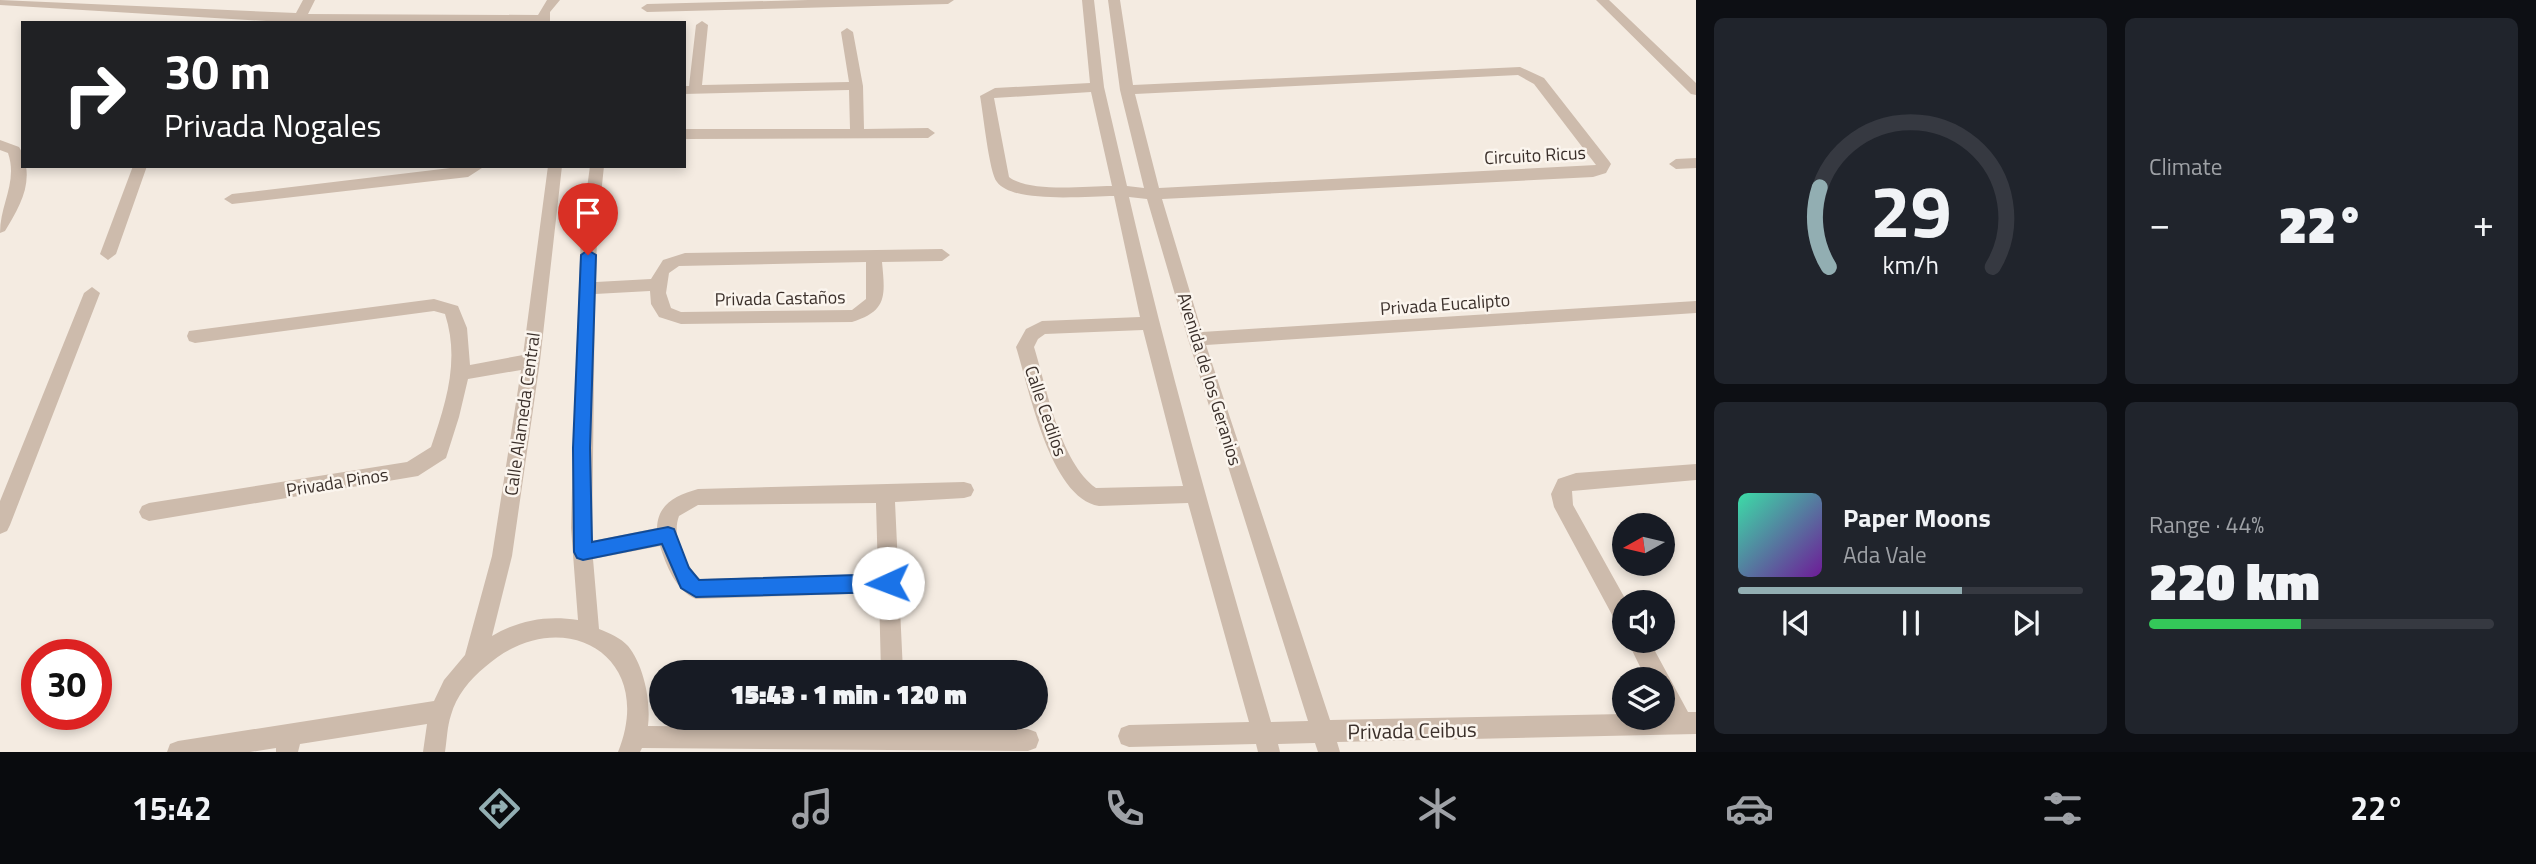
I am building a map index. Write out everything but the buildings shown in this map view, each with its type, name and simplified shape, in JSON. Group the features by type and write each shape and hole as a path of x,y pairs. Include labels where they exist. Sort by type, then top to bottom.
{"street":[{"path":"299,19 309,0"},
{"path":"543,21 544,12 554,0"},
{"path":"645,4 948,0"},
{"path":"1088,0 1097,87 1150,323 1195,494 1267,743"},
{"name":"Avenida de los Geranios","path":"1114,0 1127,90 1153,194 1196,339 1326,742"},
{"path":"1602,0 1696,91"},
{"path":"0,1 122,9 194,18 360,21"},
{"path":"113,21 122,9"},
{"path":"702,25 690,90 856,86"},
{"path":"847,32 856,86 857,133"},
{"name":"Circuito Ricus","path":"1127,90 1521,71 1539,81 1604,164 1601,169 1593,172 1153,194"},
{"path":"1097,87 995,92 987,96 1002,179 1012,187 1031,191 1120,191 1153,194"},
{"path":"686,134 928,132"},
{"path":"0,145 14,150 21,166"},
{"path":"1676,164 1696,163"},
{"path":"0,227 17,192 22,168"},
{"path":"108,254 139,168"},
{"path":"232,199 468,172 475,168"},
{"name":"Calle Alameda Central","path":"475,659 502,556 531,361 555,168"},
{"path":"589,631 583,552 582,448 587,288 597,168"},
{"path":"587,288 659,285 663,268 673,261 685,259 942,255"},
{"name":"Privada Castaños","path":"659,285 661,309 669,316 681,318 852,317 865,314 874,307 874,256"},
{"path":"0,525 92,293"},
{"name":"Privada Pinos","path":"149,512 411,470 439,452 462,373 460,326 452,310 434,305 195,336"},
{"name":"Privada Eucalipto","path":"1196,339 1696,307"},
{"name":"Calle Cedilos","path":"1150,323 1042,328 1032,334 1025,347 1061,458 1075,484 1093,497 1195,494"},
{"path":"462,373 531,361"},
{"path":"1612,595 1564,507 1561,494 1565,485 1576,481 1696,472"},
{"path":"888,583 696,589 681,573 668,535 670,514 682,502 698,497 964,490"},
{"path":"885,494 891,660"},
{"path":"583,552 668,535"},
{"path":"434,752 441,711 455,682 475,659 512,635 551,625 589,631 621,654 638,691 633,745 1028,740"},
{"path":"1675,705 1689,723"},
{"path":"178,752 288,743 441,711"},
{"name":"Privada Ceibus","path":"1129,737 1267,743 1326,742 1689,723"}],"route":[{"path":"588,255 582,448 583,552 668,535 681,573 696,589 888,583"}]}
